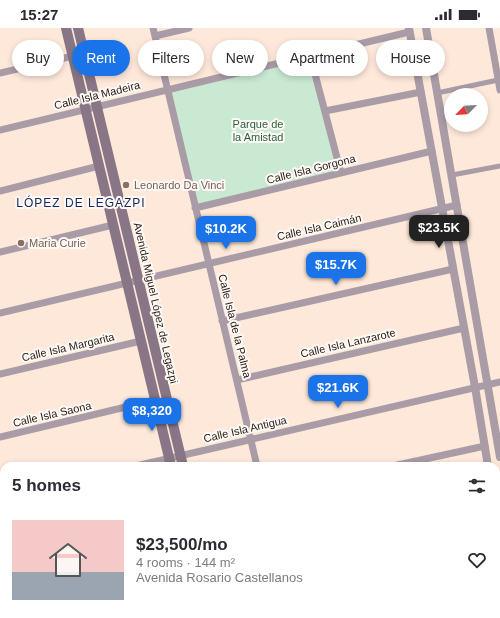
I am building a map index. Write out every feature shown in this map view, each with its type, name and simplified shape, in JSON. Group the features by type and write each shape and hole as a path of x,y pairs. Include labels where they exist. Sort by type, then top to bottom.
{"main road":[{"name":"Avenida Miguel López de Legazpi","path":"66,28 72,52"},
{"name":"Avenida Miguel López de Legazpi","path":"78,28 182,462"},
{"name":"Avenida Miguel López de Legazpi","path":"78,76 170,462"}],"street":[{"name":"Calle Isla de la Palma","path":"153,28 208,264 257,462"},
{"path":"155,36 189,28"},
{"path":"426,28 500,457"},
{"path":"489,28 499,77 500,90"},
{"path":"409,30 487,462"},
{"name":"Calle Isla Madeira","path":"368,40 409,30"},
{"path":"0,73 72,56"},
{"name":"Calle Isla Madeira","path":"0,130 276,63"},
{"path":"316,76 340,173"},
{"path":"438,93 499,77"},
{"path":"325,111 420,92"},
{"name":"Calle Isla Gorgona","path":"195,208 432,151"},
{"path":"0,191 99,166"},
{"path":"452,175 500,166"},
{"name":"Calle Isla Caimán","path":"0,313 442,210 457,205"},
{"path":"0,252 113,225"},
{"path":"222,321 453,269"},
{"name":"Calle Isla Lanzarote","path":"237,380 464,328"},
{"name":"Calle Isla Margarita","path":"0,374 141,341"},
{"name":"Calle Isla Antigua","path":"170,462 180,456 500,382"},
{"name":"Calle Isla Saona","path":"0,437 155,400"},
{"path":"422,462 485,446"},
{"path":"0,618 5,618"}],"green space":[{"name":"Parque de la Amistad","path":"276,66 276,76 313,76 337,170 197,205 171,91 233,76 268,76 268,68"}],"place":[{"name":"Leonardo Da Vinci","path":"126,185"},
{"name":"Maria Curie","path":"21,243"}],"district":[{"name":"LÓPEZ DE LEGAZPI","path":"81,203"}]}
